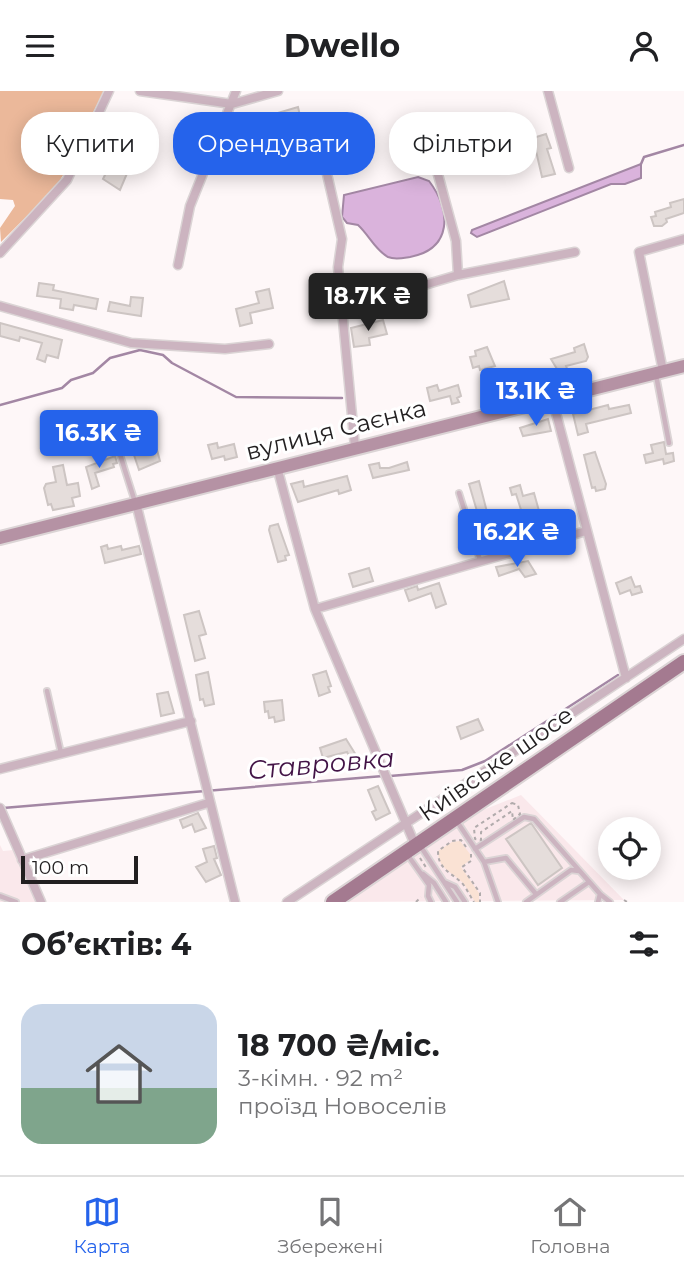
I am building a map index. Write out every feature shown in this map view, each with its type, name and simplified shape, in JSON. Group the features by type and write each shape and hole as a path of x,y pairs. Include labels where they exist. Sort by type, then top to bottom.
{"main road":[{"name":"Київське шосе","path":"333,902 684,662"}],"street":[{"path":"0,253 67,180 110,91"},
{"path":"140,91 232,103 278,91"},
{"path":"177,265 190,206 236,91"},
{"path":"548,91 569,168"},
{"path":"327,175 342,239 338,267 355,447"},
{"path":"438,175 456,241 458,275"},
{"path":"659,372 639,252 684,239"},
{"path":"343,309 458,275 575,252"},
{"path":"0,306 131,343 225,349 269,344"},
{"name":"вулиця Саєнка","path":"0,538 684,366"},
{"path":"552,398 626,678"},
{"path":"277,467 315,609 414,848"},
{"path":"136,503 234,902"},
{"path":"315,609 586,531"},
{"path":"287,902 684,639"},
{"path":"0,769 191,721"},
{"path":"22,860 208,803"},
{"path":"0,808 41,902"}],"lane":[{"path":"659,372 669,443"},
{"path":"110,423 136,503"},
{"path":"459,493 480,560"},
{"path":"47,691 61,754"},
{"path":"475,849 524,817 534,819 610,902"},
{"path":"456,820 484,862 498,902"},
{"path":"414,848 422,874 429,885 427,899 431,902"},
{"path":"414,848 444,882 457,902"},
{"path":"484,862 506,858 536,894"},
{"path":"526,902 571,870 580,872"},
{"path":"422,874 434,883 446,902"},
{"path":"444,882 455,887 470,902"},
{"path":"560,902 589,882"},
{"path":"598,902 600,894"},
{"path":"0,896 16,902"}],"path":[{"path":"512,803 521,810 513,820 512,811 481,832 481,840 475,839 474,828 512,803"},
{"path":"470,902 461,882 448,875 438,859 438,851 452,841 461,840 471,854 471,861 462,867 480,893 480,902"}],"shaded area":[{"path":"0,91 104,91 93,112 21,112 21,175 63,175 56,187 1,242 0,228 15,206 13,200 0,199"},
{"path":"641,164 641,178 625,184 611,184 477,237 471,233 472,230"},
{"path":"418,177 429,181 437,193 444,216 441,237 424,253 402,258 388,257 358,225 347,223 342,217 344,195"},
{"path":"521,795 598,873 598,880 604,880 624,900 346,902 342,896 458,820"},
{"path":"460,841 470,854 470,860 461,867 479,893 479,902 475,902 464,884 440,862 438,851 452,842"},
{"path":"0,845 3,851 14,850 38,902 0,902"}],"building":[{"path":"298,107 299,112 281,112"},
{"path":"546,134 551,148 547,149 555,174 542,177 537,155 537,137"},
{"path":"105,175 126,175 120,190 103,179"},
{"path":"684,199 684,213 666,219 667,222 662,226 654,226 651,217 656,216 655,212"},
{"path":"504,281 509,299 471,307 468,295"},
{"path":"39,283 54,285 53,290 98,299 96,309 74,305 73,310 60,308 61,299 37,296"},
{"path":"269,289 273,308 250,313 252,323 240,326 236,309 259,303 256,292"},
{"path":"131,297 143,298 141,316 108,311 110,302 130,306"},
{"path":"383,320 387,334 369,338 370,345 354,347 351,328"},
{"path":"0,323 62,340 58,358 47,355 45,362 37,359 42,343 20,337 19,341 0,336"},
{"path":"584,344 588,357 586,361 566,366 568,371 560,374 551,359 575,352 574,348"},
{"path":"487,347 495,366 480,370 479,366 473,368 470,357 476,356 475,351"},
{"path":"437,385 439,391 458,385 461,396 457,398 459,402 452,404 450,396 430,401 427,388"},
{"path":"608,405 609,409 629,405 631,413 586,424 588,432 578,435 573,414"},
{"path":"96,416 101,423 105,422 108,431 96,440 88,428 82,431 78,420"},
{"path":"548,419 551,431 523,436 520,428"},
{"path":"664,442 666,454 673,453 674,461 664,464 663,459 646,463 644,455 653,453 651,445"},
{"path":"217,443 218,448 234,444 237,457 212,459 208,445"},
{"path":"143,446 145,453 157,450 160,461 139,470 132,449"},
{"path":"595,452 606,484 605,489 596,491 595,487 592,488 584,455"},
{"path":"115,456 117,463 113,464 114,467 95,473 99,486 92,489 86,467"},
{"path":"407,462 409,470 373,478 369,465 379,463 380,468 389,468"},
{"path":"63,465 67,485 78,483 80,496 72,498 74,506 53,510 51,504 48,505 44,488 46,484 56,482 53,467"},
{"path":"347,476 351,490 339,494 338,490 298,502 291,484 303,481 304,487"},
{"path":"479,481 488,516 479,518 469,484"},
{"path":"520,485 523,496 534,493 539,511 523,516 516,494 512,495 510,488"},
{"path":"527,520 531,534 517,538 519,543 509,546 506,537 515,534 512,525"},
{"path":"278,524 289,555 285,556 286,560 278,562 269,530 270,526"},
{"path":"107,545 108,549 121,546 122,550 139,546 141,554 105,563 101,547"},
{"path":"528,561 536,574 525,577 519,569 499,576 496,567"},
{"path":"369,568 373,581 353,587 349,574"},
{"path":"631,577 635,587 640,586 642,592 632,595 630,590 620,594 616,583"},
{"path":"439,583 446,604 436,608 431,593 409,601 405,590 417,586 418,590"},
{"path":"199,611 206,634 199,636 205,658 195,661 184,615"},
{"path":"326,671 331,686 328,687 330,692 319,696 313,675"},
{"path":"208,672 214,704 205,706 203,699 200,700 196,675"},
{"path":"168,692 174,713 161,716 157,694"},
{"path":"282,700 284,720 275,722 274,717 269,718 268,711 265,712 264,702"},
{"path":"478,719 483,730 461,739 457,727"},
{"path":"346,739 356,755 350,758 347,752 323,758 320,748"},
{"path":"378,786 390,813 376,820 372,812 376,810 368,790"},
{"path":"198,813 206,828 195,832 192,824 183,828 180,820"},
{"path":"531,823 562,868 538,885 506,839"},
{"path":"214,846 217,858 214,859 221,875 206,882 196,867 207,862 203,849"}],"waterway":[{"path":"641,164 644,157 684,145"},
{"path":"0,405 62,388 71,380 93,373 110,358 140,350 163,355 172,363 236,397 342,398"},
{"name":"Ставровка","path":"390,776 462,770 485,761 618,675"},
{"name":"Ставровка","path":"3,808 383,776"}]}
